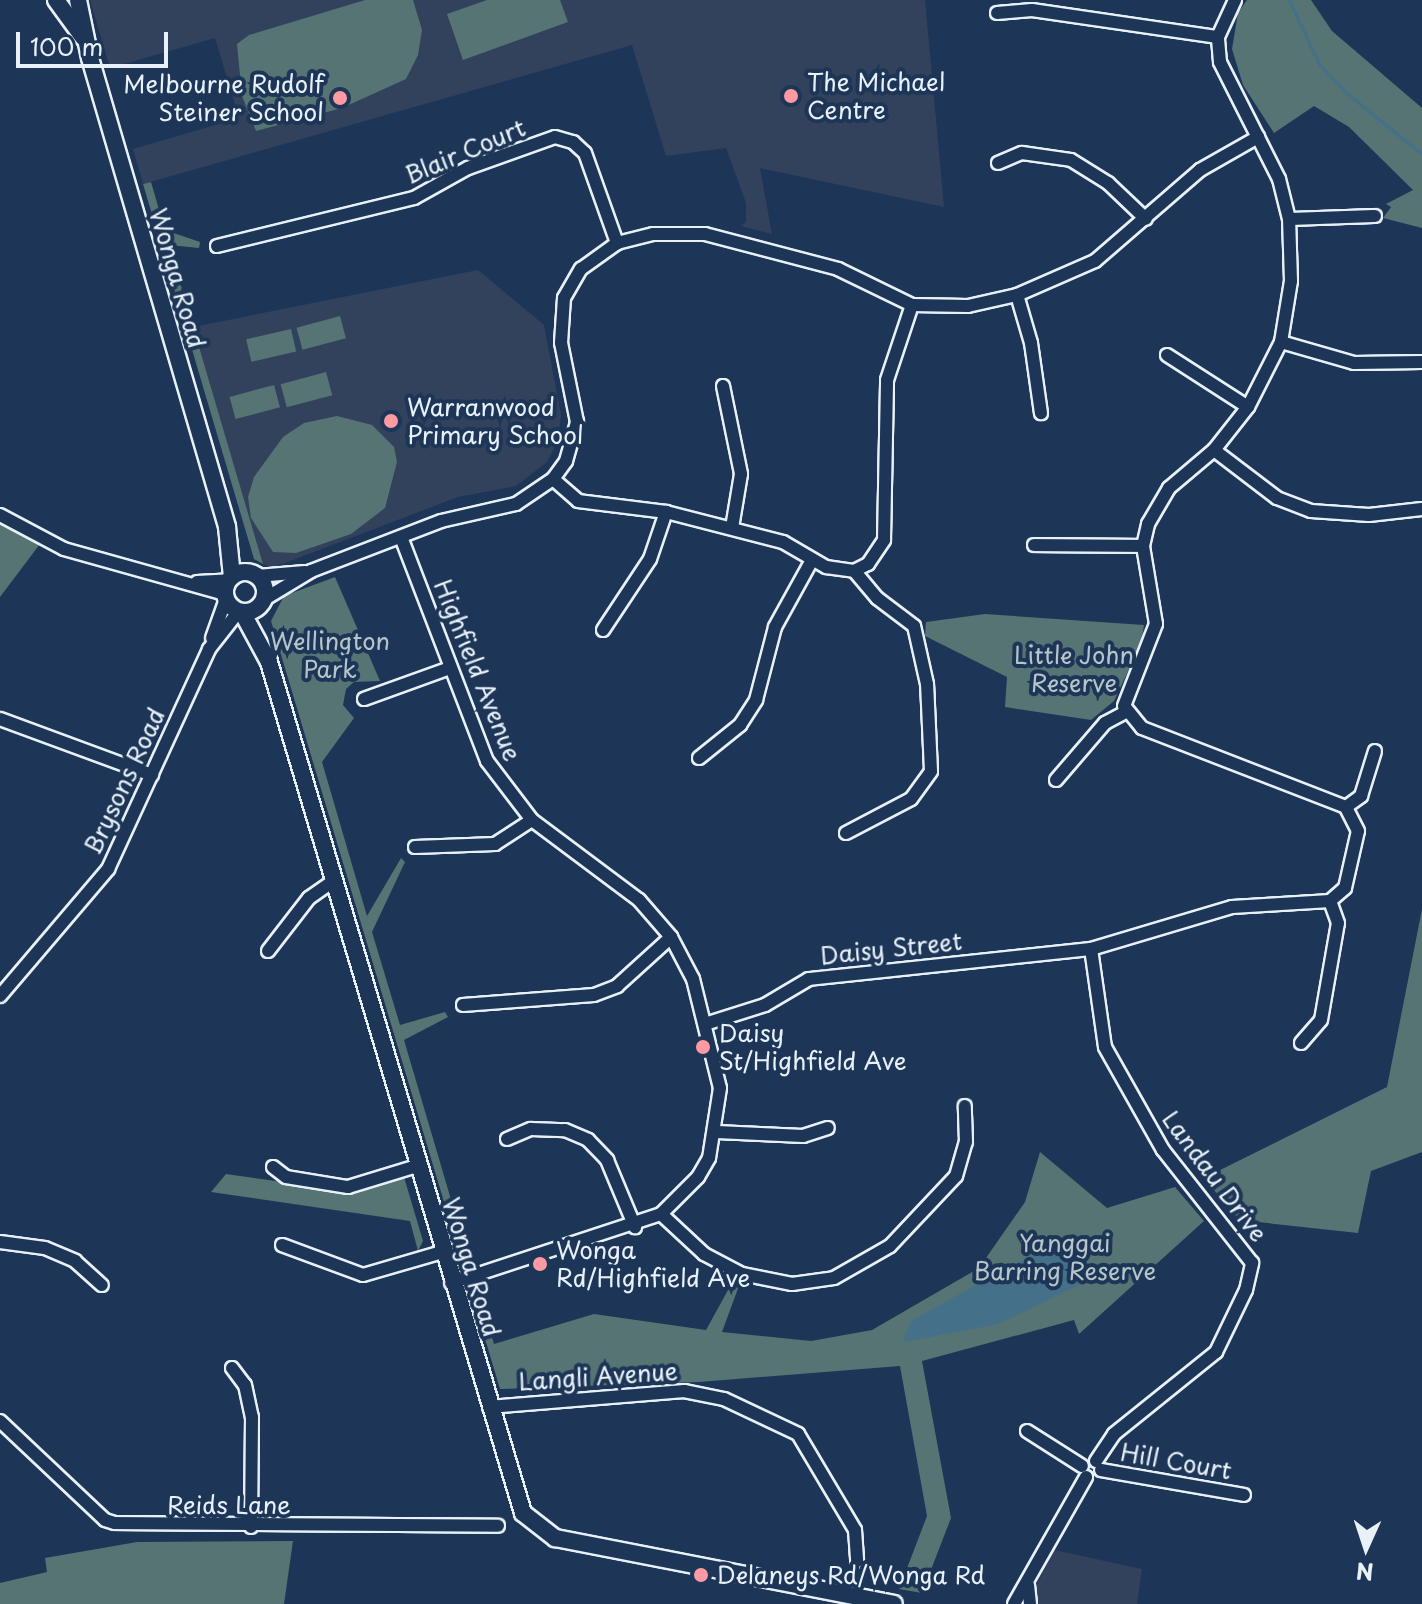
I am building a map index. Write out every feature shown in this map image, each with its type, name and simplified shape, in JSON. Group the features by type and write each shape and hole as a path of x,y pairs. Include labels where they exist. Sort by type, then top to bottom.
{"main road":[{"path":"56,0 66,0"},
{"name":"Wonga Road","path":"56,0 86,42"},
{"name":"Wonga Road","path":"78,0 86,42 227,527 264,587 262,602 269,662 520,1507 546,1535 894,1604"},
{"name":"Wonga Road","path":"227,527 228,588 269,662"},
{"path":"228,588 255,575"},
{"path":"241,611 262,602"}],"street":[{"path":"1091,949 1232,907 1330,901 1345,888 1358,831 1346,807 1142,728 1126,712 1126,693 1151,647 1156,624 1143,546 1158,502 1214,450 1248,407 1281,342 1291,281 1289,219 1271,157 1230,90 1220,62 1218,37 1235,0"},
{"path":"997,13 1032,5 1218,37"},
{"name":"Blair Court","path":"217,246 414,198 468,168 555,137 573,142 585,153 617,243"},
{"path":"262,602 311,571 474,511 516,504 553,479 575,440 577,422 561,343 564,298 581,269 617,243 653,234 705,234 838,269 912,305 968,306 1017,295 1095,261 1200,170 1258,137"},
{"path":"998,163 1022,153 1071,160 1102,177 1146,219"},
{"path":"1289,219 1375,216"},
{"path":"1017,295 1031,343 1041,413"},
{"path":"854,571 879,553 884,540 887,380 912,305"},
{"path":"1281,342 1354,363 1422,362"},
{"path":"1167,355 1248,407"},
{"path":"723,386 741,474 732,528"},
{"path":"1214,450 1277,498 1311,511 1369,515 1422,509"},
{"path":"553,479 578,501 666,512 783,542 812,560 854,571 877,598 914,626 927,684 931,771 911,799 846,833"},
{"path":"603,630 650,559 666,512"},
{"path":"0,515 64,549 228,588"},
{"name":"Highfield Avenue","path":"401,537 487,761 532,820 639,900 671,937 685,960 705,1024 720,1088 717,1132 698,1177 661,1214 635,1227 451,1283"},
{"path":"1034,545 1143,546"},
{"path":"699,758 740,725 756,700 775,627 812,560"},
{"path":"255,575 311,571"},
{"name":"Brysons Road","path":"0,996 108,869 209,649 228,588"},
{"name":"Brysons Road","path":"209,649 241,611"},
{"path":"364,699 450,668"},
{"path":"1056,780 1105,723 1126,712"},
{"path":"0,719 152,775"},
{"path":"1346,807 1361,796 1375,751"},
{"path":"415,847 495,844 532,820"},
{"path":"268,951 309,898 333,881"},
{"path":"1301,1043 1321,1020 1338,923 1330,901"},
{"path":"463,1005 594,995 617,986 671,937"},
{"name":"Daisy Street","path":"705,1024 765,1005 809,979 1091,949"},
{"name":"Landau Drive","path":"1091,949 1105,1047 1163,1150 1252,1263 1246,1290 1216,1352 1114,1434 1098,1466"},
{"path":"661,1214 704,1254 742,1274 792,1284 834,1278 890,1246 956,1176 966,1142 965,1106"},
{"path":"717,1132 803,1136 828,1128"},
{"path":"507,1139 531,1129 554,1129 588,1140 607,1160 635,1227"},
{"path":"273,1167 286,1177 348,1187 417,1166"},
{"path":"0,1242 45,1248 75,1261 102,1285"},
{"path":"282,1245 363,1275 442,1252"},
{"path":"232,1368 245,1385 252,1417 251,1527"},
{"name":"Langli Avenue","path":"489,1407 684,1391 724,1399 798,1434 855,1530 857,1561"},
{"name":"Reids Lane","path":"0,1421 105,1520 143,1527 498,1526"},
{"path":"1027,1431 1084,1472"},
{"path":"1014,1604 1028,1585 1084,1472 1098,1466"},
{"name":"Hill Court","path":"1098,1466 1244,1495"},
{"path":"1028,1585 1030,1604"}],"shaded area":[{"path":"90,0 925,0 944,207 760,168 772,234 741,226 746,222 746,203 726,148 666,156 632,45 143,184 133,149 239,118 215,38 110,68"},
{"name":"Warranwood Primary School","path":"478,270 544,325 561,415 558,441 547,462 516,486 458,497 272,568 263,564 193,327"},
{"path":"1062,1238 1079,1285 998,1324 903,1342 911,1321"},
{"path":"1054,1550 1142,1569 1137,1604 1038,1604 1033,1592"}],"green space":[{"path":"365,0 413,0 422,30 418,55 406,79 342,108 256,131 242,96 237,44 249,35"},
{"path":"487,0 560,0 568,22 463,60 447,14"},
{"path":"1247,0 1311,0 1332,31 1422,108 1422,228 1383,218 1391,207 1386,204 1413,190 1349,127 1314,106 1274,133 1243,85 1232,49 1238,13"},
{"path":"151,182 165,230 200,242 199,248 169,245 263,564 254,559 143,184"},
{"path":"340,316 346,338 302,350 297,328"},
{"path":"291,329 296,351 251,362 246,339"},
{"path":"326,372 332,395 287,407 281,384"},
{"path":"274,385 280,407 236,419 230,397"},
{"path":"337,416 372,425 394,447 397,462 385,508 351,534 296,553 273,552 251,518 248,497 254,477 283,437 304,423"},
{"path":"0,516 43,540 0,597"},
{"name":"Wellington Park","path":"335,577 380,681 354,682 346,689 343,705 354,718 322,762 367,916 401,858 405,862 372,932 400,1025 445,1012 448,1017 404,1040 470,1264 461,1259 271,621 284,596"},
{"name":"Little John Reserve","path":"985,614 1144,625 1141,644 1114,701 1091,720 1005,707 1007,677 925,636 926,622"},
{"path":"1422,909 1422,1152 1371,1171 1358,1233 1239,1220 1204,1178 1387,1087"},
{"name":"Yanggai Barring Reserve","path":"1040,1152 1107,1208 1175,1187 1204,1221 1079,1334 1074,1320 922,1361 951,1518 922,1593 899,1589 927,1516 900,1366 699,1382 500,1389 472,1295 476,1286 494,1344 594,1314 706,1330 733,1281 740,1283 722,1332 811,1341 872,1330 979,1268 1025,1202"},
{"path":"226,1174 352,1192 404,1177 423,1241 418,1251 410,1221 211,1192"},
{"path":"293,1541 284,1604 0,1604 0,1583 47,1572 45,1558 137,1542"}],"waterway":[{"path":"1289,0 1319,64 1344,91 1422,154"}],"place":[{"name":"The Michael Centre","path":"791,96"},
{"name":"Melbourne Rudolf Steiner School","path":"340,98"},
{"name":"Warranwood Primary School","path":"391,421"},
{"name":"Daisy St/Highfield Ave","path":"703,1047"},
{"name":"Wonga Rd/Highfield Ave","path":"540,1264"},
{"name":"Delaneys Rd/Wonga Rd","path":"701,1575"}]}
